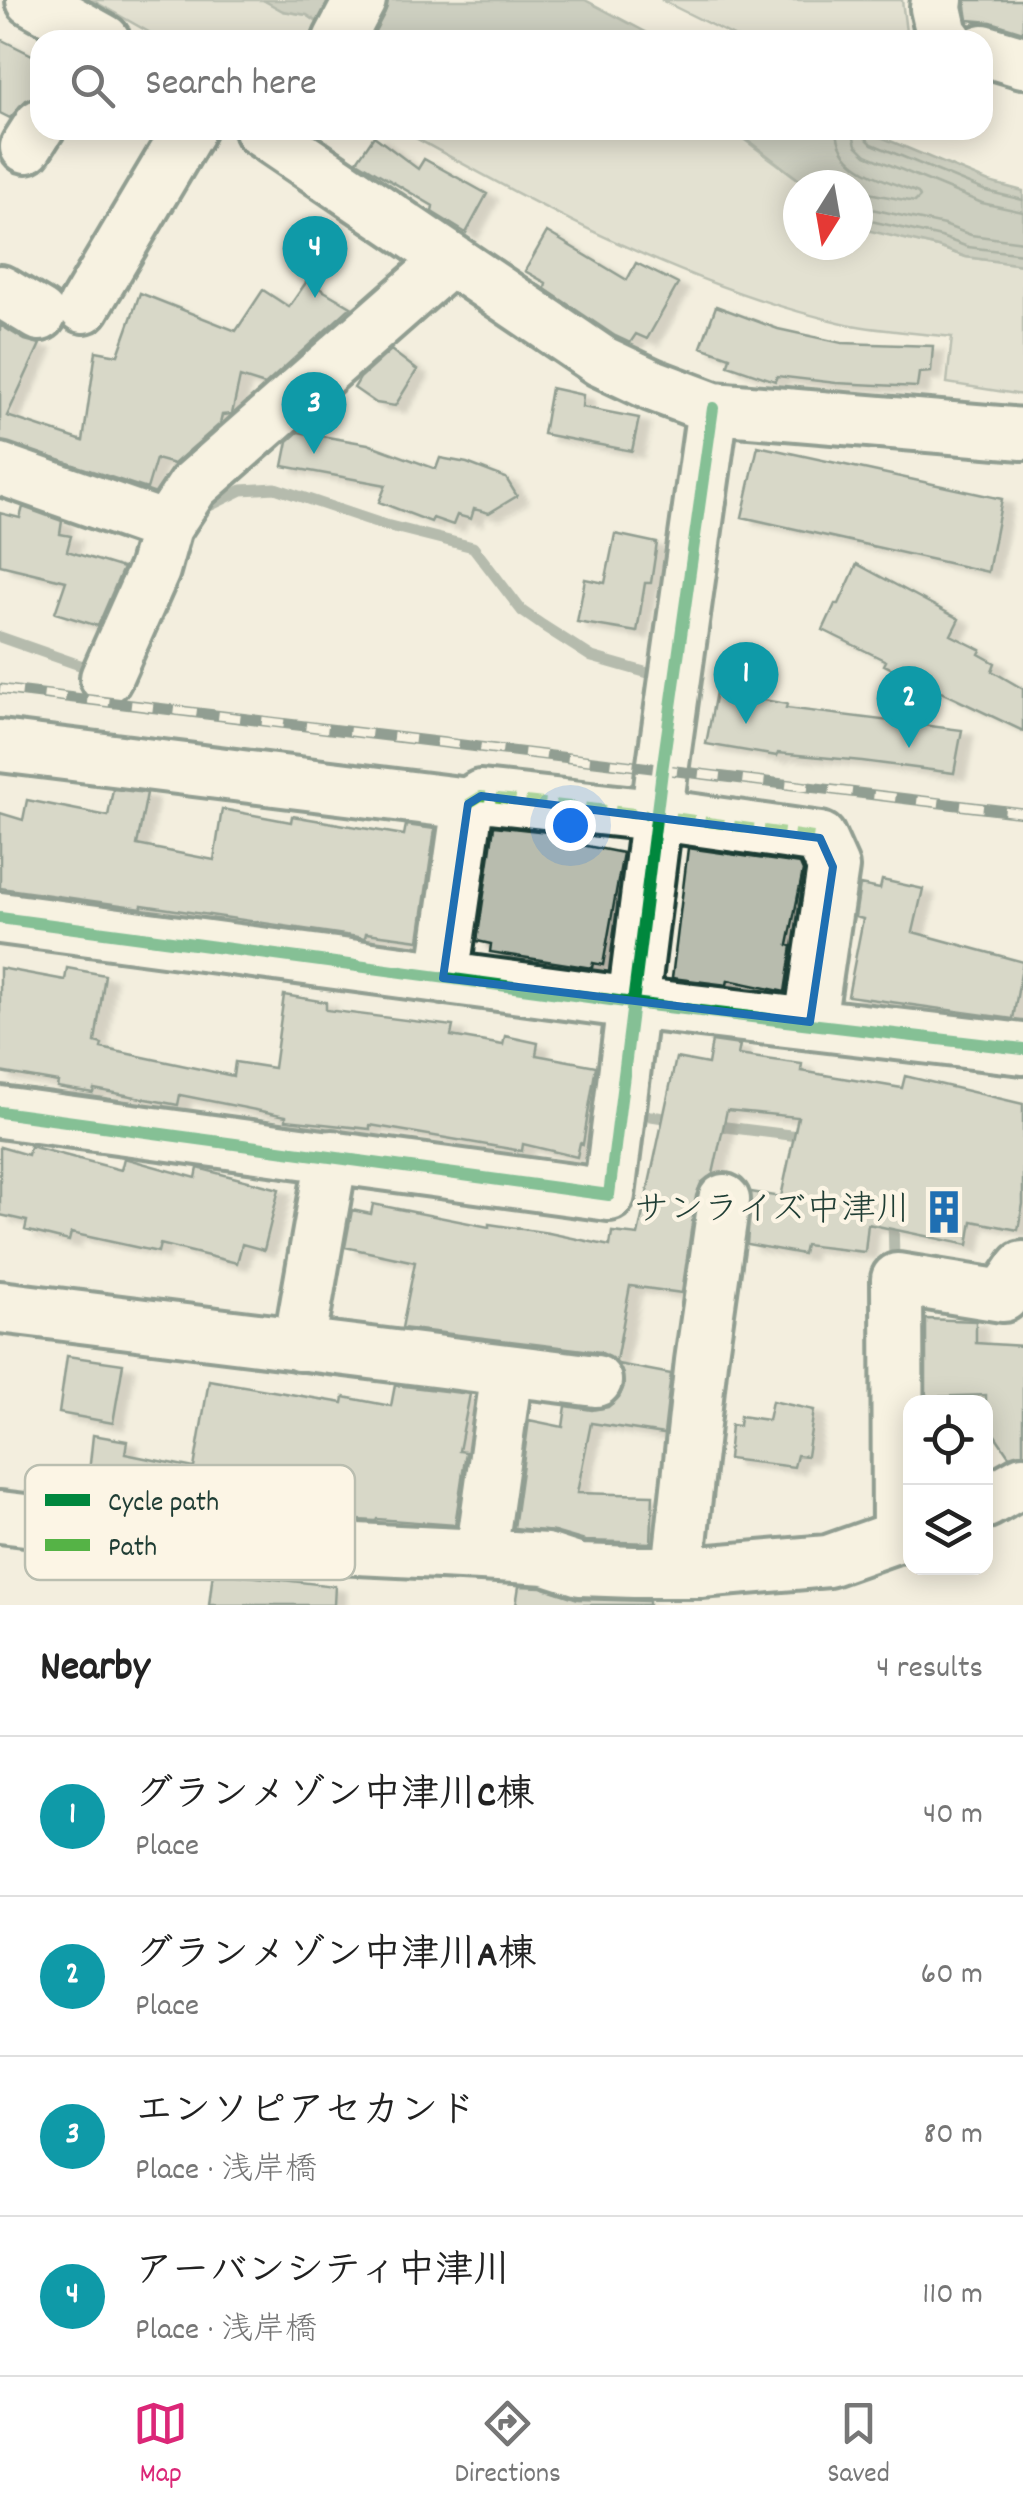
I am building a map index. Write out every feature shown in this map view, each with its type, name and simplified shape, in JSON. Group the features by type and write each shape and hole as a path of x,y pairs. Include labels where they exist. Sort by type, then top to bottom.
{"street":[{"path":"32,0 84,30"},
{"path":"344,30 360,0"},
{"path":"937,0 942,30"},
{"path":"993,53 1023,62"},
{"path":"41,305 181,140"},
{"path":"287,140 450,260 602,361 652,386 713,408 1023,434"},
{"path":"106,678 154,570 166,528 194,486 450,260"},
{"path":"0,1112 609,1194 713,408"},
{"path":"0,469 166,528"},
{"path":"0,746 468,804 482,796 820,838 832,866 810,1022"},
{"path":"443,978 468,804"},
{"path":"0,918 633,1003 1023,1050"},
{"path":"299,1345 332,1156"},
{"path":"678,1570 700,1361 724,1200"},
{"path":"903,1498 897,1280 1003,1296 1023,1267"},
{"path":"0,1307 596,1381"},
{"path":"481,1555 507,1371"},
{"path":"993,1498 1023,1481"},
{"path":"0,1518 25,1521"},
{"path":"355,1549 546,1560 580,1570 700,1572 828,1561 903,1534"}],"highlighted area":[{"path":"481,796 820,838 833,867 810,1022 443,978 468,804"}],"shaded area":[{"path":"92,0 263,0 284,11 307,15 329,30 145,30"},
{"path":"661,0 902,0 906,30 722,30"},
{"path":"419,140 745,140 786,170 783,260 873,260 873,231 966,257 1023,265 1023,395 947,383 952,337 847,324 788,309 673,267 562,216"}],"water":[{"path":"263,0 585,0 642,30 330,30 307,15 283,11"},
{"path":"746,140 888,140 989,182 1023,191 1023,265 966,257 873,232 873,170 786,170"}],"building":[{"path":"965,0 1023,0 1023,32 968,20"},
{"path":"0,39 30,54 30,99 10,118 0,113"},
{"path":"371,140 379,140 418,169 424,159 487,194 466,233 432,212 433,206 357,161"},
{"path":"547,232 627,280 636,263 678,284 647,339 636,334 630,343 615,336 525,271"},
{"path":"307,281 351,307 265,385 240,377 232,414 222,415 220,424 174,464 156,459 147,489 0,441 0,325 40,344 7,416 83,441 96,351 118,355 140,293 236,331 263,290 289,307"},
{"path":"716,306 778,329 842,343 933,346 931,372 919,373 917,387 777,376 775,381 728,365 730,357 701,347"},
{"path":"391,350 417,370 395,406 376,403 354,388"},
{"path":"551,388 583,395 582,407 639,418 632,451 543,434"},
{"path":"298,432 368,444 436,469 440,458 467,463 506,478 517,496 489,513 474,509 471,519 457,515 453,525 433,518 431,522 379,502 386,485 283,466 288,441"},
{"path":"758,446 1002,499 988,572 742,517"},
{"path":"23,507 62,521 60,534 71,536 67,551 123,568 98,626 55,613 66,581 0,565 0,513 20,518"},
{"path":"615,534 657,543 637,632 577,622 585,579 605,583"},
{"path":"857,564 959,619 951,635 981,650 979,654 995,663 992,671 1023,689 1023,731 884,665 886,661 823,630"},
{"path":"716,692 787,704 786,708 962,730 954,773 862,761 778,753 777,756 706,744"},
{"path":"113,789 147,793 137,845 214,860 222,809 291,822 292,816 404,835 406,825 435,829 419,940 366,933 365,938 0,888 0,813 23,820 27,800 108,816"},
{"path":"494,826 557,833 556,840 623,853 603,965 593,963 592,968 490,952 491,944 477,941"},
{"path":"688,848 800,864 803,871 788,945 792,946 785,992 728,980 727,985 672,978"},
{"path":"882,880 923,889 913,932 1023,962 1013,1019 848,996 863,919 855,917 860,885 880,889"},
{"path":"0,968 65,980 67,968 105,975 95,1042 102,1044 101,1048 233,1076 235,1062 274,1068 284,995 326,1002 326,1010 453,1026 451,1036 503,1045 505,1036 538,1043 536,1055 596,1066 583,1144 580,1143 577,1157 523,1144 522,1151 370,1125 370,1129 286,1120 286,1116 180,1095 178,1105 94,1089 93,1093 57,1087 58,1082 0,1072"},
{"path":"712,1041 740,1045 738,1055 802,1064 801,1071 902,1088 905,1076 1023,1104 1023,1204 1018,1230 972,1221 968,1245 868,1224 865,1252 805,1245 803,1254 747,1244 751,1192 781,1197 798,1117 727,1110 713,1174 701,1183 696,1196 682,1293 630,1286 616,1361 600,1352 402,1328 415,1262 345,1247 352,1210 371,1214 373,1204 610,1246 612,1232 638,1235 676,1058 708,1064"},
{"path":"30,1146 121,1170 124,1158 196,1178 198,1168 279,1189 264,1250 242,1244 237,1263 160,1244 158,1252 71,1233 69,1241 25,1230 27,1221 0,1215 0,1147 28,1155"},
{"path":"926,1319 976,1321 976,1343 1023,1346 1023,1452 1009,1456 993,1432 993,1395 926,1395"},
{"path":"67,1356 123,1364 113,1423 59,1413"},
{"path":"618,1364 671,1374 664,1434 591,1423 577,1493 653,1495 651,1543 585,1541 554,1532 514,1528 529,1420 563,1427 566,1406 592,1410 608,1407 624,1386"},
{"path":"209,1380 343,1403 344,1397 391,1406 395,1385 470,1394 459,1451 466,1452 455,1525 355,1520 355,1465 195,1465"},
{"path":"772,1401 814,1410 807,1456 797,1455 794,1467 728,1459 731,1425 739,1426 740,1416 768,1420"},
{"path":"93,1435 127,1441 125,1454 179,1465 90,1465"},
{"path":"212,1580 283,1580 335,1586 334,1605 209,1605"},
{"path":"519,1586 541,1587 578,1599 649,1601 649,1605 516,1605"}],"waterway":[{"path":"201,510 242,490 275,488 382,524 473,547 522,611 592,657 648,673"},
{"path":"0,637 94,670"},
{"path":"651,1116 677,1120"},
{"path":"710,1125 806,1137"},
{"path":"893,1218 894,1259"}],"railway":[{"path":"0,689 1023,813"}],"marked path":[{"path":"468,804 481,796 820,838"}],"cycle path":[{"path":"0,1112 609,1195 662,771 713,408"},
{"path":"0,918 633,1003 1023,1049"}],"place":[{"name":"アーバンシティ中津川","path":"315,298"},
{"name":"エンソピアセカンド","path":"314,454"},
{"name":"グランメゾン中津川C棟","path":"746,724"},
{"name":"グランメゾン中津川A棟","path":"909,748"},
{"name":"サンライズ中津川","path":"944,1212"}]}
